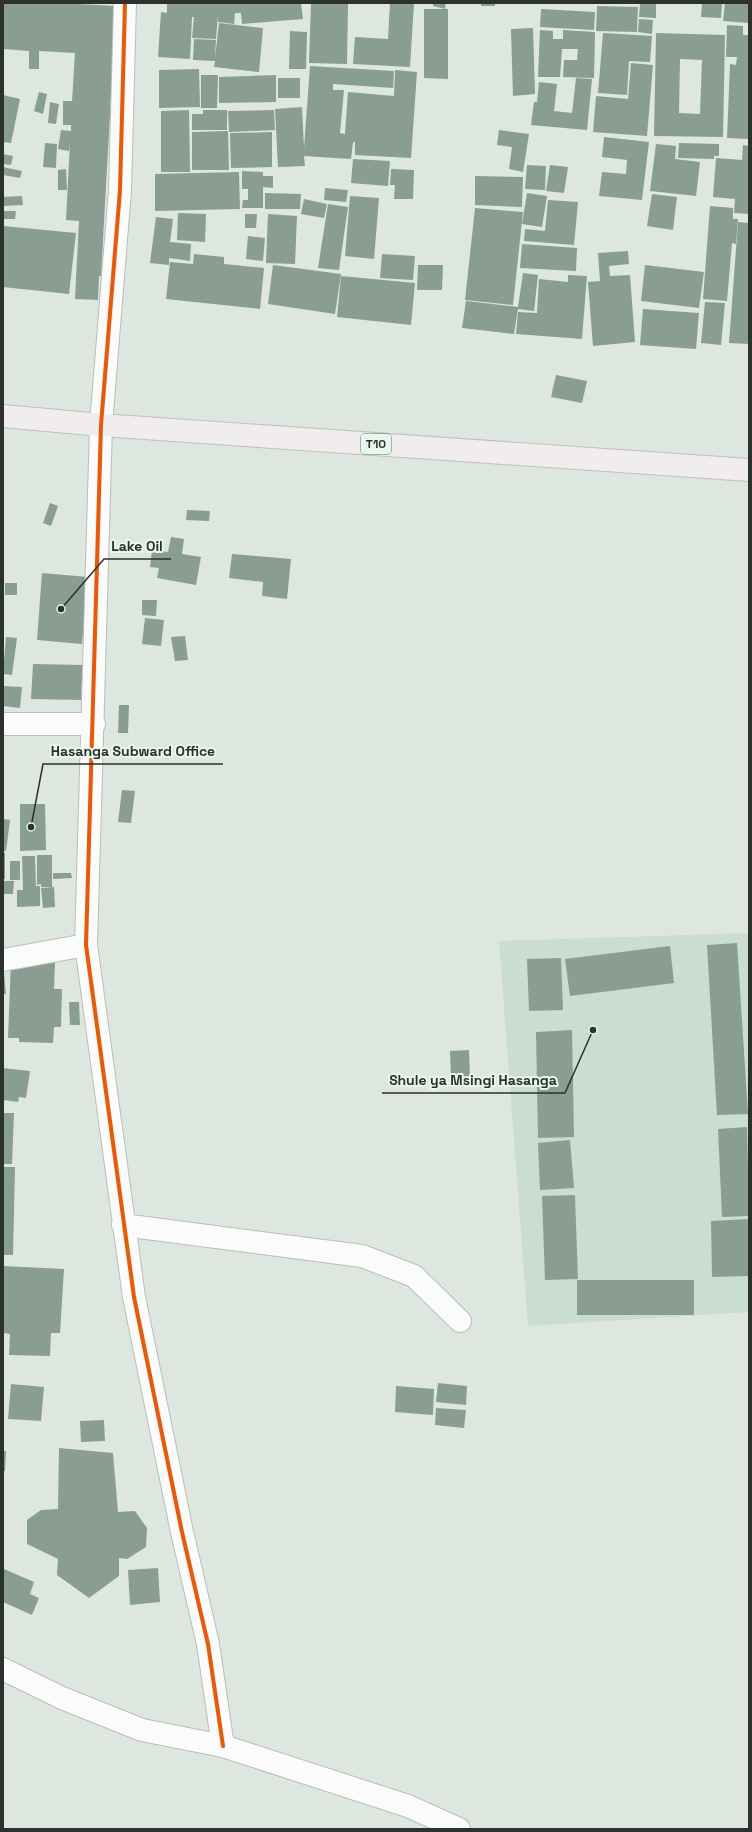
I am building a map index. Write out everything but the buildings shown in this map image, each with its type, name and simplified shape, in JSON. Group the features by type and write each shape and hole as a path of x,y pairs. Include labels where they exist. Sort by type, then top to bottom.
{"highway":[{"name":"T10","path":"3,416 101,425 749,470"}],"street":[{"path":"125,3 120,190 101,425 94,724 86,945 134,1297 182,1532 208,1644 223,1746"},
{"path":"3,724 94,724"},
{"path":"3,960 86,945"},
{"path":"123,1225 362,1256 414,1276 460,1320"},
{"path":"3,1669 62,1698 142,1730 223,1746 408,1806 459,1829"}],"shaded area":[{"path":"749,933 749,1312 528,1326 499,941"}],"cycle path":[{"path":"125,3 120,190 101,425 86,945 134,1297 182,1532 208,1644 223,1746"}],"place":[{"name":"Lake Oil","path":"61,609"},
{"name":"Hasanga Subward Office","path":"31,827"},
{"name":"Shule ya Msingi Hasanga","path":"593,1030"}]}
